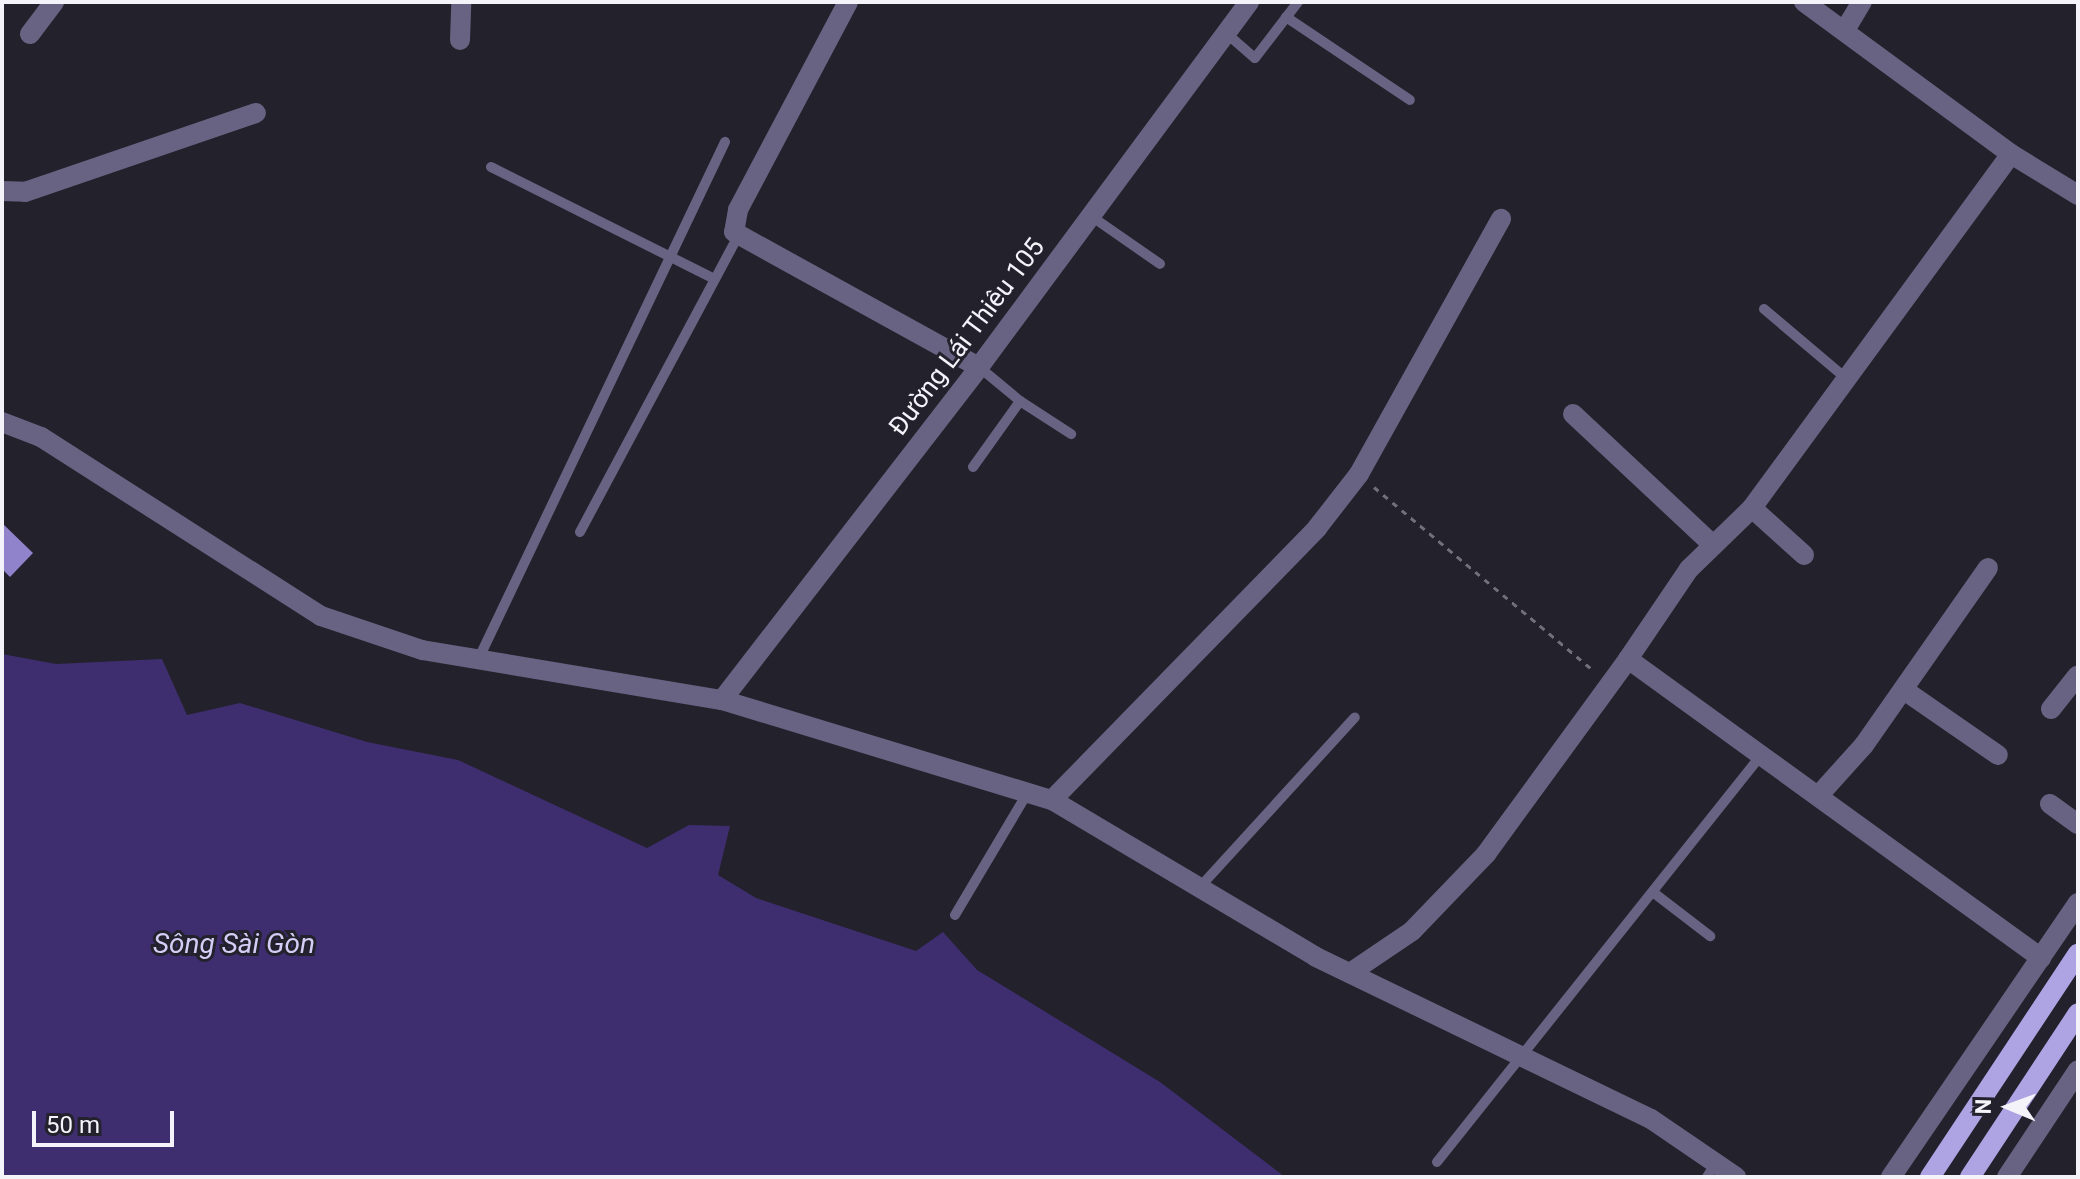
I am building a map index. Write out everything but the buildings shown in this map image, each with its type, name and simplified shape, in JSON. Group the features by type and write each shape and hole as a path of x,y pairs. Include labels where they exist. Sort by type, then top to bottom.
{"main road":[{"path":"1930,1177 2078,953"},
{"path":"1970,1177 2078,1013"}],"street":[{"path":"30,34 54,2"},
{"path":"460,40 461,2"},
{"path":"848,2 738,210 737,238 860,298 979,367"},
{"name":"Đường Lái Thiêu 105","path":"722,700 979,367 1098,221 1249,2"},
{"path":"1804,2 2011,154 2078,195"},
{"path":"1845,30 1862,2"},
{"path":"2,191 25,192 256,113"},
{"path":"1350,973 1412,931 1486,854 1628,659 1689,569 1752,508 2011,154"},
{"path":"1052,800 1317,528 1359,474 1501,219"},
{"path":"1573,414 1713,545"},
{"path":"2,422 41,437 321,616 422,650 722,700 1052,800 1350,973 1651,1119 1711,1170 1736,1177"},
{"path":"1752,508 1804,555"},
{"path":"1819,795 1904,690 1988,568"},
{"path":"1628,659 2041,958"},
{"path":"2051,709 2078,675"},
{"path":"1904,690 1998,755"},
{"path":"2050,804 2078,824"},
{"path":"1891,1177 2078,903"},
{"path":"2007,1177 2072,1094 2078,1070"}],"lane":[{"path":"1226,33 1255,58 1298,2"},
{"path":"1286,17 1410,100"},
{"path":"478,660 676,258 725,142"},
{"path":"491,167 715,279"},
{"path":"1098,221 1160,264"},
{"path":"580,532 737,238"},
{"path":"1764,309 1848,380"},
{"path":"979,367 1020,401 1071,434"},
{"path":"973,467 1020,401"},
{"path":"1199,888 1355,717"},
{"path":"1437,1162 1525,1057 1762,754"},
{"path":"955,915 1028,792"},
{"path":"1654,893 1710,936"}],"path":[{"path":"1359,474 1610,684"}],"water":[{"name":"Sông Sài Gòn","path":"2,654 56,664 162,659 187,715 240,703 367,742 458,760 647,848 689,825 730,826 718,875 756,898 916,951 943,932 977,970 1160,1082 1285,1177 2,1177"}]}
